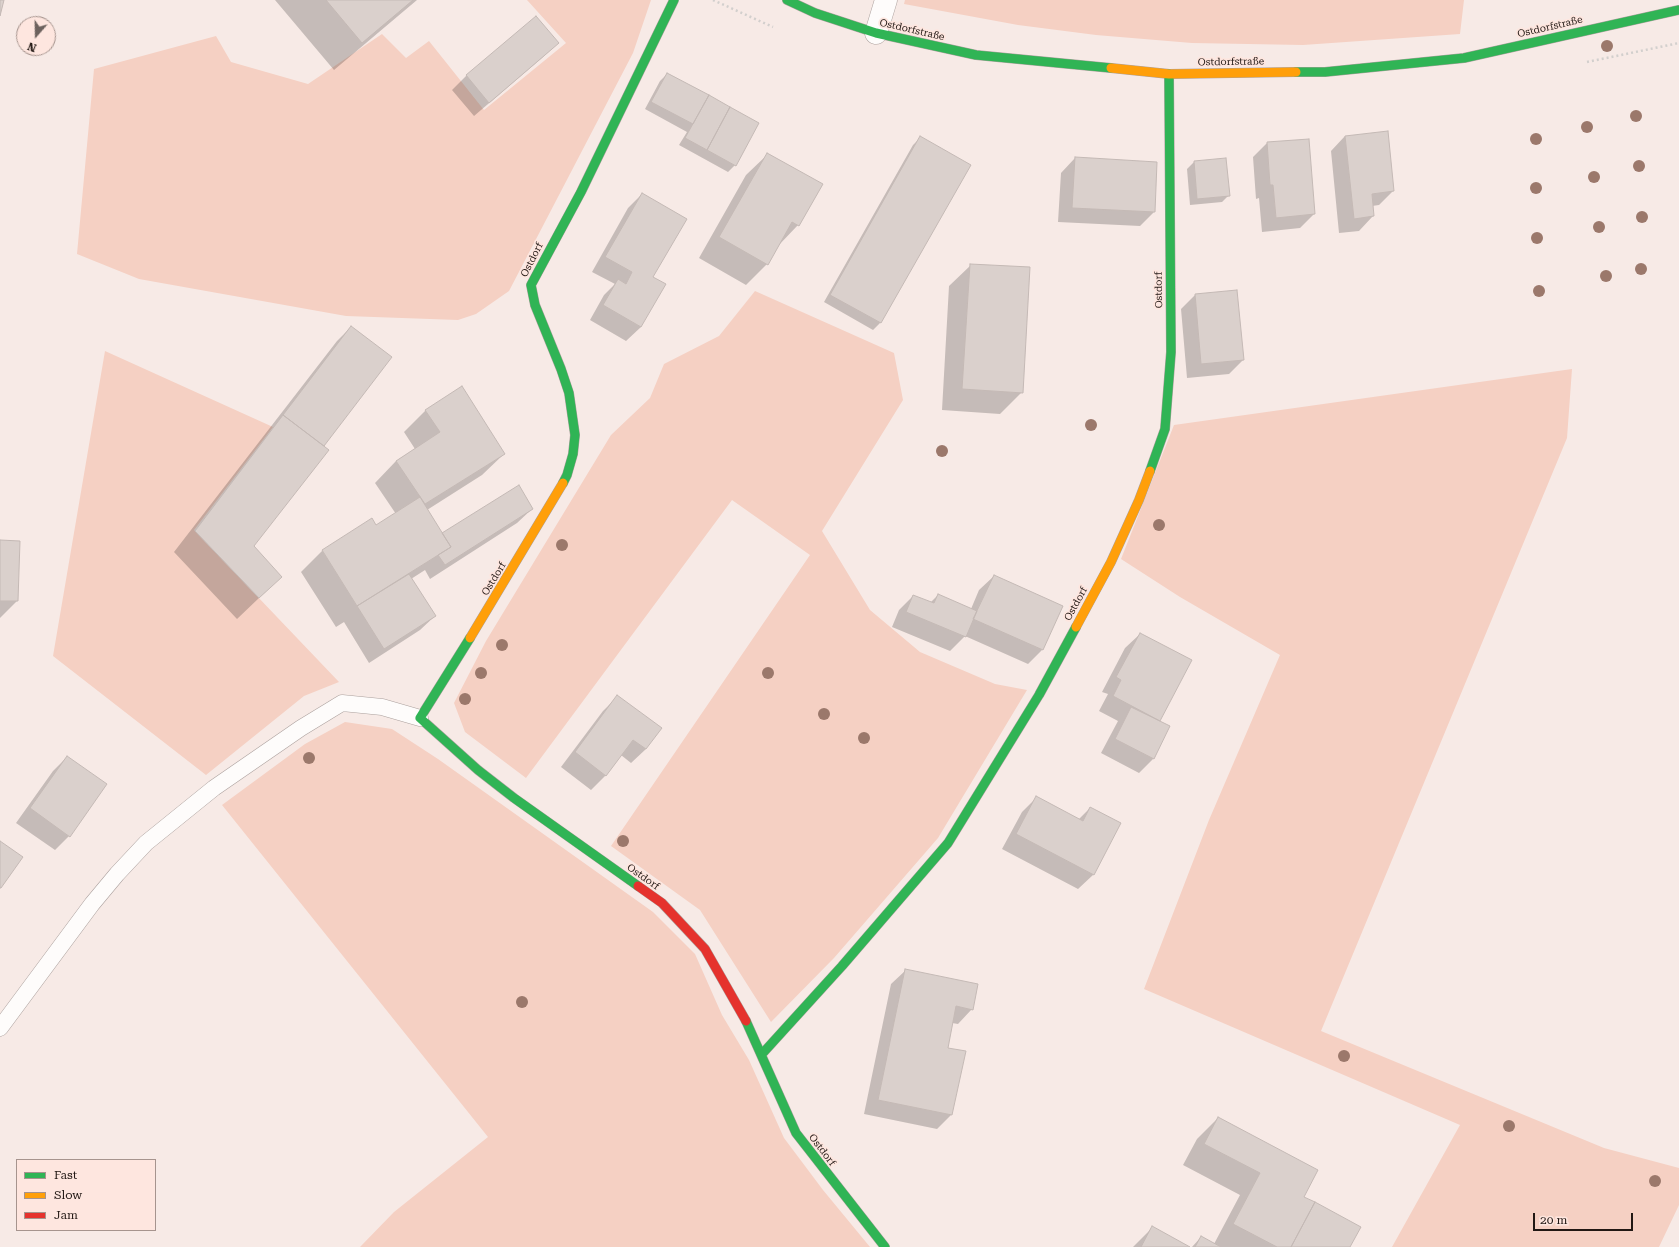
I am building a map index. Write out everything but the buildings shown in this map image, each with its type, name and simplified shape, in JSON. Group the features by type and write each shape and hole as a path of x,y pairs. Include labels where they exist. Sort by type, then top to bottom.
{"street":[{"name":"Ostdorf","path":"674,0 581,192 531,285 535,305 561,368 569,393 575,435 573,454 567,475 502,586 420,718 478,770 514,798 662,903 705,949 741,1011 762,1054 796,1133 885,1247"},
{"name":"Ostdorfstraße","path":"787,0 815,13 876,33 976,55 1169,74 1325,72 1464,58 1679,10"},
{"path":"876,33 886,0"},
{"name":"Ostdorf","path":"762,1054 842,966 948,842 1039,695 1111,562 1139,500 1165,429 1170,368 1169,74"}],"lane":[{"path":"0,1028 92,904 117,874 146,843 214,788 301,728 342,703 382,707 420,718"}],"shaded area":[{"path":"527,0 651,0 633,53 509,291 476,314 458,320 346,316 139,279 77,254 94,69 216,36 231,62 308,84 382,34 406,58 429,41 484,110 566,43"},
{"path":"905,0 1464,0 1460,34 1303,45 1192,43 1096,35 1018,25 904,4"},
{"path":"755,291 894,353 903,400 822,531 870,610 920,652 995,684 1027,690 938,838 834,958 771,1022 700,910 611,846 810,555 732,500 526,778 465,732 454,703 486,641 611,435 650,398 664,364 719,336"},
{"path":"105,351 273,427 194,530 339,682 304,696 206,775 53,656"},
{"path":"1572,369 1567,438 1321,1031 1604,1148 1679,1168 1679,1205 1659,1247 1392,1247 1460,1125 1144,989 1209,820 1280,655 1180,597 1121,559 1174,425"},
{"path":"345,722 392,729 438,759 653,912 695,954 722,1015 749,1060 784,1138 823,1190 870,1247 360,1247 394,1212 488,1137 222,805 305,744"}],"traffic: fast":[{"path":"563,483 573,454 575,435 569,393 535,305 531,285 581,192 674,0"},
{"path":"787,0 815,13 876,33 976,55 1111,68"},
{"path":"1296,72 1325,72 1464,58 1679,10"},
{"path":"1150,471 1165,429 1171,352 1169,74"},
{"path":"762,1054 842,966 948,843 1039,695 1076,627"},
{"path":"470,638 420,718 478,770 514,798 638,886"},
{"path":"746,1021 796,1133 885,1247"}],"traffic: slow":[{"path":"1111,68 1169,74 1296,72"},
{"path":"1076,627 1111,562 1139,500 1150,471"},
{"path":"470,638 563,483"}],"traffic: jam":[{"path":"638,886 662,903 705,949 746,1021"}]}
